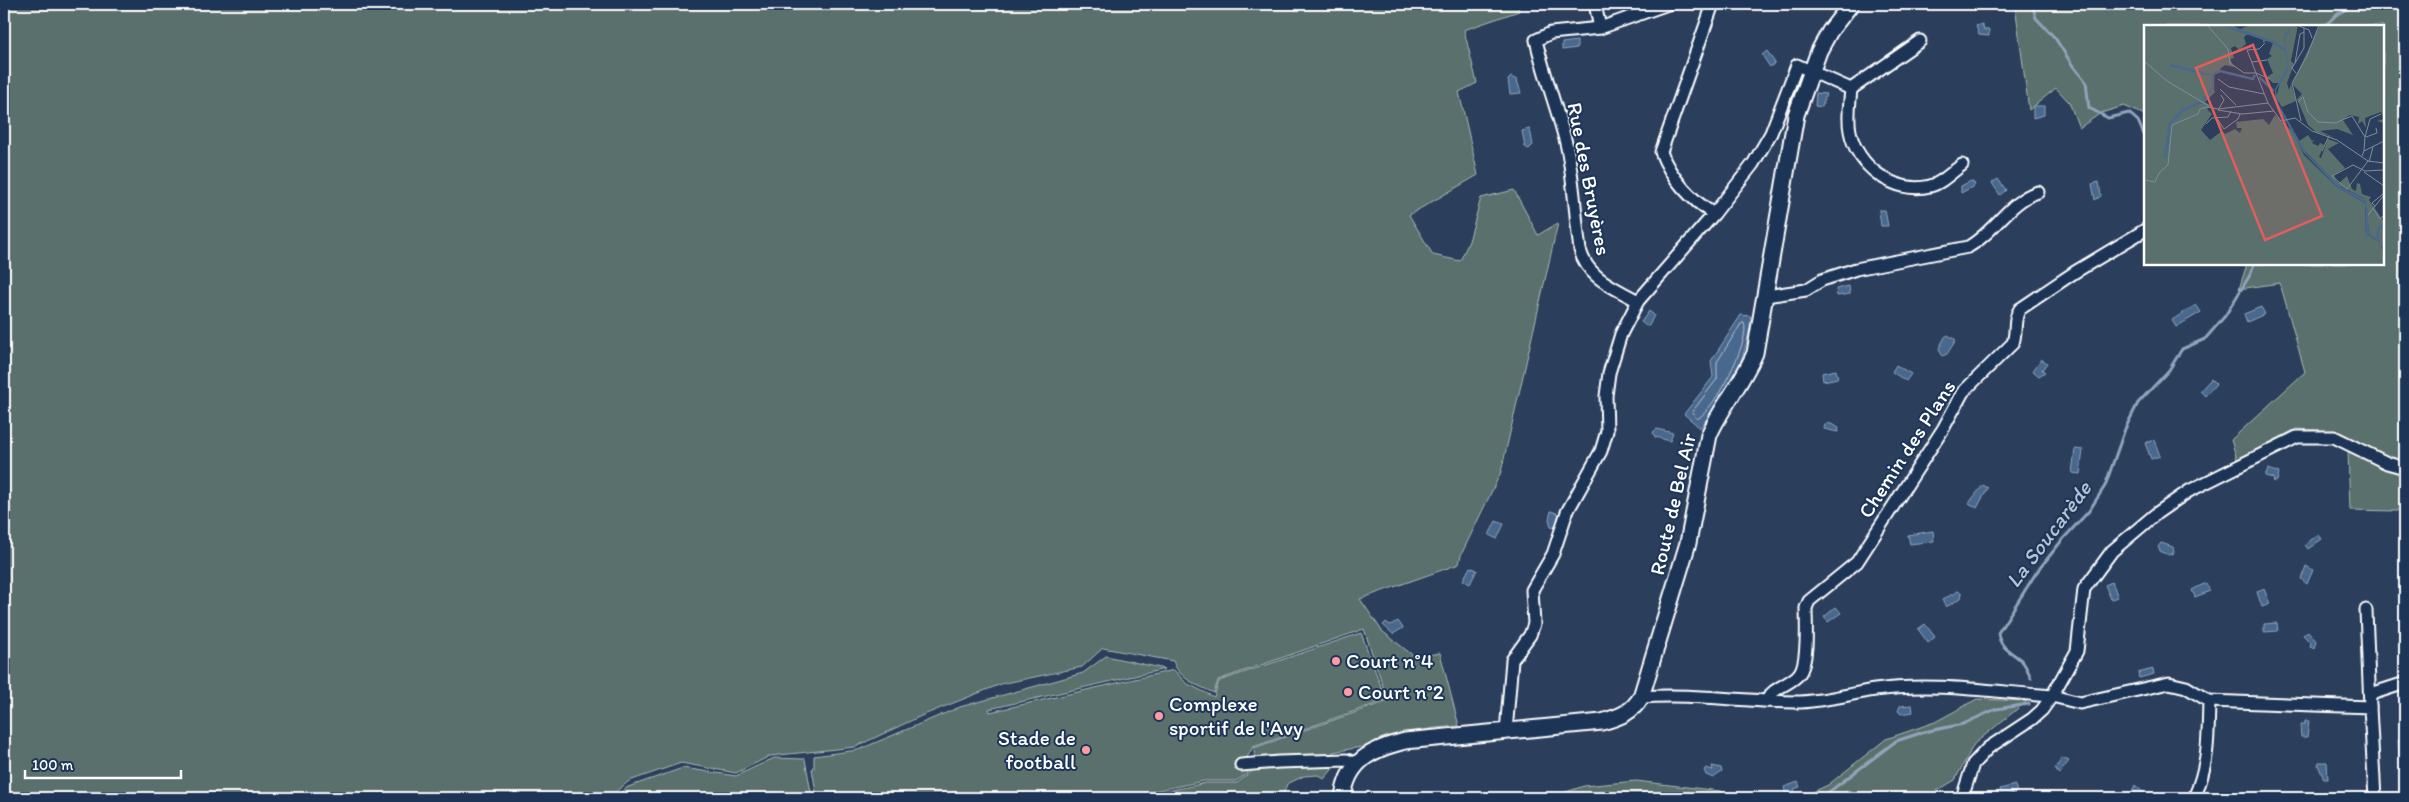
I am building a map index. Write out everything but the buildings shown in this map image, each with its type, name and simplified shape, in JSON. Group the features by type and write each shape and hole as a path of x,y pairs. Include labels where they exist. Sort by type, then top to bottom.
{"street":[{"path":"1595,4 1600,28 1668,4"},
{"path":"1713,4 1661,152 1689,195 1700,206 1714,214"},
{"name":"Route de Bel Air","path":"1353,767 1377,750 1405,741 1585,724 1619,717 1632,708 1641,697 1686,550 1704,450 1715,421 1745,376 1755,353 1796,115 1810,70 1830,31 1851,6"},
{"name":"Rue des Bruyères","path":"1600,28 1551,33 1536,40 1542,67 1555,100 1566,146 1584,263 1590,272 1638,301"},
{"path":"1851,89 1920,41"},
{"path":"1506,732 1512,660 1530,636 1534,624 1532,590 1553,554 1566,512 1601,451 1607,431 1606,396 1608,373 1621,334 1638,301 1714,214 1752,164 1771,133 1797,65 1851,89"},
{"path":"1851,89 1850,132 1855,147 1864,160 1884,178 1897,185 1912,188 1932,186 1962,165"},
{"path":"1766,296 1806,290 1822,280 1856,269 1968,247 1978,242 2022,199 2038,192"},
{"name":"Chemin des Plans","path":"1767,701 1769,695 1800,673 1805,655 1806,608 1809,602 1857,562 1943,429 1963,392 2013,343 2016,335 2016,314 2020,309 2075,272 2144,231"},
{"path":"1962,798 1973,764 1988,748 2037,715 2052,696 2077,651 2084,588 2112,551 2157,513 2189,491 2298,436 2334,437 2387,463 2405,468"},
{"path":"2366,610 2375,798"},
{"path":"1641,697 1667,695 1798,702 1838,698 1875,690 1932,687 2052,696 2080,703 2168,683 2186,687 2209,701 2370,707"},
{"path":"2370,694 2405,683"},
{"path":"2194,798 2204,777 2208,753 2209,701"},
{"path":"1241,765 1289,761 1347,760 1353,767 1344,787 1343,798"}],"green space":[{"path":"4,4 1517,4 1519,11 1464,30 1477,83 1459,92 1478,175 1409,215 1433,255 1460,261 1469,241 1481,198 1514,190 1538,235 1558,223 1501,472 1461,555 1459,564 1360,599 1382,631 1415,657 1440,653 1459,726 1388,736 1367,746 1333,752 1337,764 1324,779 1318,775 1304,776 1287,784 1282,798 1132,798 1206,783 1237,783 1255,769 1254,748 1388,701 1364,629 1218,680 1214,693 1184,677 1173,661 1103,648 1082,667 1001,684 921,716 855,747 770,756 736,773 681,763 629,781 608,798 4,798"},
{"path":"1983,4 2405,4 2405,509 2396,511 2350,510 2348,451 2332,431 2296,429 2237,459 2231,440 2305,372 2280,283 2239,289 2247,265 2384,265 2384,25 2144,25 2144,115 2124,106 2101,113 2079,128 2069,102 2056,88 2029,110 2015,5 1984,7"},
{"name":"Complexe sportif de l'Avy","path":"1361,633 1386,700 1253,747 1246,759 1248,773 1236,781 1204,781 1118,798 817,798 812,769 814,768 814,756 858,750 960,707 1083,673 1106,656 1165,669 989,709 990,712 1174,670 1186,683 1214,697 1219,681"},
{"path":"1977,699 2027,701 1974,744 1955,780 1925,798 1800,798 1828,785 1886,739 1935,722"},
{"path":"774,758 805,759 812,798 613,798 628,787 683,768 736,776"},
{"path":"1636,781 1720,791 1737,798 1637,798 1624,795 1548,798 1584,786"}],"water":[{"path":"1982,24 1984,30 1989,30 1989,36 1979,35 1976,26"},
{"path":"1577,41 1577,48 1562,50 1562,43"},
{"path":"1767,51 1775,63 1770,67 1762,55"},
{"path":"1511,77 1517,80 1521,93 1510,94 1508,80"},
{"path":"1816,93 1826,94 1822,107 1815,106"},
{"path":"2033,106 2044,106 2044,115 2033,118"},
{"path":"1530,129 1533,145 1529,149 1525,147 1522,131"},
{"path":"1998,179 2006,190 2000,195 1992,183"},
{"path":"1971,181 1975,184 1974,186 1961,193 1961,186"},
{"path":"2099,182 2101,196 2095,200 2092,184"},
{"path":"1879,210 1885,210 1888,226 1881,226"},
{"path":"1849,286 1850,294 1837,296 1836,289"},
{"path":"2196,305 2201,312 2176,327 2172,320"},
{"path":"2261,307 2265,314 2247,322 2244,314"},
{"path":"1649,311 1654,315 1650,324 1646,326 1641,322"},
{"path":"1741,315 1751,316 1750,328 1740,363 1724,396 1700,428 1684,414 1713,377 1711,361"},
{"path":"1948,335 1956,340 1947,354 1942,356 1939,348"},
{"path":"2041,359 2047,363 2042,370 2045,372 2039,376 2033,371"},
{"path":"1896,365 1911,374 1906,381 1892,372"},
{"path":"1836,370 1838,378 1823,381 1822,373"},
{"path":"2211,379 2216,384 2205,396 2200,391"},
{"path":"1829,423 1839,428 1838,432 1824,429 1825,424"},
{"path":"1657,429 1673,433 1670,441 1655,437 1653,432"},
{"path":"2154,440 2160,456 2151,459 2145,443"},
{"path":"2075,449 2083,450 2080,474 2072,473"},
{"path":"2268,469 2279,473 2277,481 2274,482 2273,478 2265,476"},
{"path":"1983,485 1988,488 1977,508 1969,503"},
{"path":"1551,511 1559,514 1556,529 1551,527 1549,519"},
{"path":"1496,521 1504,524 1497,539 1489,535"},
{"path":"1933,531 1934,541 1910,544 1908,535"},
{"path":"2318,534 2322,539 2308,549 2305,545"},
{"path":"2161,543 2173,547 2174,553 2169,555 2160,551 2158,547"},
{"path":"2306,566 2313,570 2307,584 2301,579"},
{"path":"1470,567 1477,570 1470,584 1463,580"},
{"path":"2112,582 2118,597 2111,599 2105,585"},
{"path":"2206,583 2210,591 2195,597 2192,590"},
{"path":"2264,589 2270,604 2262,607 2257,592"},
{"path":"1958,591 1962,593 1961,598 1946,607 1942,600"},
{"path":"1836,607 1841,613 1828,622 1824,617"},
{"path":"1398,621 1403,628 1393,634 1383,625 1386,622 1390,625"},
{"path":"2277,623 2278,631 2264,632 2264,624"},
{"path":"1925,624 1935,637 1928,643 1918,629"},
{"path":"2308,631 2316,641 2314,648 2310,646 2311,643 2303,635"},
{"path":"2153,669 2154,674 2139,678 2138,673"},
{"path":"1912,705 1913,712 1901,714 1898,711 1900,706"},
{"path":"2305,721 2309,721 2307,737 2301,737 2300,724 2305,724"},
{"path":"2404,739 2405,755 2399,756 2398,740"},
{"path":"2062,758 2069,761 2059,774 2055,769"},
{"path":"2319,762 2327,762 2328,779 2324,779 2318,765"},
{"path":"1712,766 1721,768 1722,772 1713,778 1706,775 1704,770 1706,768 1713,770"},
{"path":"1798,782 1800,787 1794,789 1795,793 1786,796 1784,787"},
{"path":"2015,785 2017,792 2002,797 2000,789"},
{"path":"2135,785 2144,793 2140,798 2131,793"}],"waterway":[{"name":"La Soucarède","path":"2032,4 2036,18 2055,38 2086,82 2089,108 2108,118 2129,113 2138,121 2144,135"},
{"path":"2326,25 2336,15 2355,4"},
{"name":"La Soucarède","path":"2031,678 2021,660 2003,646 1998,633 2036,573 2063,539 2089,511 2105,486 2125,429 2138,403 2169,370 2182,349 2205,339 2225,316 2250,275 2254,265"},
{"path":"1821,798 1896,741 1924,732 1963,724 1996,709 2029,704"},
{"path":"971,798 975,797"}],"place":[{"name":"Court n°4","path":"1336,661"},
{"name":"Court n°2","path":"1348,692"},
{"name":"Complexe sportif de l'Avy","path":"1159,716"},
{"name":"Stade de football","path":"1086,750"}]}
